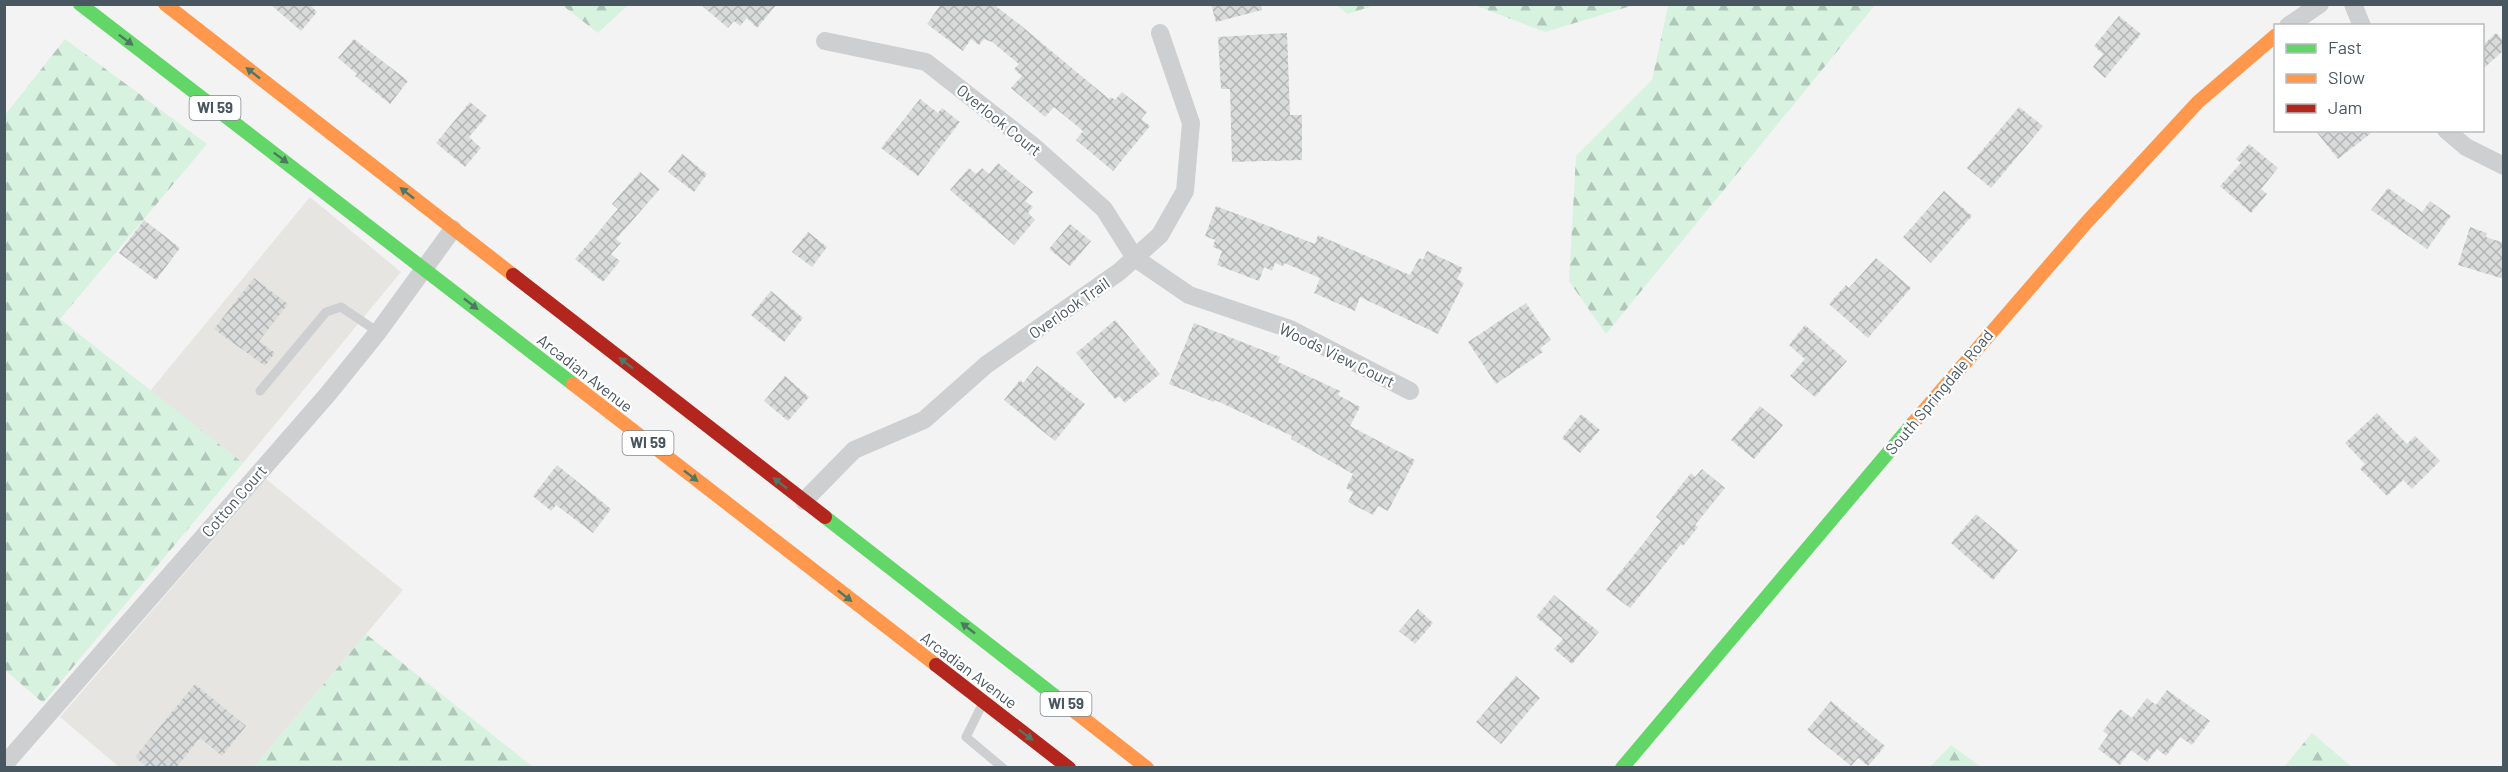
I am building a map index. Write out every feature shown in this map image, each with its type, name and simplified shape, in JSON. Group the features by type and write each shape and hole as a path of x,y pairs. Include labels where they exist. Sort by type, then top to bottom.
{"main road":[{"name":"Arcadian Avenue","path":"80,4 987,698 1065,766"},
{"name":"Arcadian Avenue","path":"165,4 804,501 1011,668 1147,768"},
{"name":"South Springdale Road","path":"1622,768 1992,330 2086,223 2198,102 2274,37"}],"street":[{"path":"2291,24 2320,4"},
{"path":"2353,4 2361,24"},
{"name":"Overlook Trail","path":"804,501 854,450 924,420 986,365 1119,272 1160,235 1185,191 1191,123 1160,33"},
{"name":"Overlook Court","path":"825,41 926,62 1032,145 1104,208 1135,258"},
{"path":"2448,132 2466,147 2504,166"},
{"name":"Cotton Court","path":"4,765 328,394 378,332 453,229"},
{"name":"Woods View Court","path":"1135,258 1189,295 1290,329 1410,391"}],"lane":[{"path":"260,391 326,312 341,307 378,332"},
{"path":"987,698 966,737 1003,768"}],"shaded area":[{"path":"310,197 401,272 243,463 150,391"},
{"path":"266,479 403,590 254,767 119,767 60,717"}],"green space":[{"path":"562,5 628,5 598,33"},
{"path":"1336,5 1375,5 1348,14"},
{"path":"1474,5 1634,5 1545,32"},
{"path":"1666,5 1875,5 1606,334 1569,281 1576,156 1652,80 1668,6"},
{"path":"65,39 207,144 60,319 243,463 43,703 5,670 5,115"},
{"path":"366,634 533,767 254,767"},
{"path":"2312,733 2352,767 2284,767"},
{"path":"1951,745 1981,767 1930,767"}],"building":[{"path":"270,4 309,4 317,12 301,31"},
{"path":"700,4 777,4 757,28 747,18 740,26 734,21 728,28"},
{"path":"941,4 993,4 1109,99 1111,97 1115,100 1122,92 1147,112 1141,119 1150,126 1113,171 1076,140 1083,131 1054,107 1045,117 1011,88 1022,76 1014,69 1019,64 992,42 984,39 979,45 971,39 963,51 927,24"},
{"path":"1211,4 1261,4 1262,10 1216,22"},
{"path":"2119,16 2141,34 2105,78 2093,67 2103,54 2094,46"},
{"path":"1287,33 1290,115 1302,115 1302,160 1232,162 1230,89 1221,89 1218,37"},
{"path":"2496,33 2504,41 2504,50 2484,68 2484,44"},
{"path":"354,39 408,81 390,104 355,76 357,74 338,58"},
{"path":"920,99 938,113 942,108 960,122 918,176 881,148"},
{"path":"470,102 487,116 469,137 481,148 465,167 436,143"},
{"path":"2019,107 2043,126 1991,188 1967,168"},
{"path":"2317,132 2372,132 2338,159"},
{"path":"2249,144 2278,168 2261,189 2267,194 2251,213 2220,186 2241,163 2236,159"},
{"path":"682,154 707,174 694,192 668,172"},
{"path":"998,163 1033,192 1025,201 1033,207 1028,213 1035,220 1014,245 950,190 969,168 976,174 982,168 989,174"},
{"path":"640,172 660,189 616,239 621,243 611,254 620,261 603,282 575,259 618,209 612,204"},
{"path":"2388,188 2422,212 2430,201 2451,216 2427,249 2371,210"},
{"path":"1944,191 1972,216 1931,263 1903,237"},
{"path":"1216,206 1315,244 1318,235 1410,275 1419,258 1423,260 1427,251 1463,268 1457,279 1464,283 1438,334 1360,297 1355,311 1314,293 1320,278 1284,263 1283,266 1275,263 1272,271 1264,267 1259,281 1217,265 1222,251 1213,247 1215,240 1205,236"},
{"path":"144,220 180,248 156,280 119,253"},
{"path":"1070,224 1091,241 1070,266 1049,249"},
{"path":"2470,227 2487,233 2486,237 2504,243 2504,279 2458,265"},
{"path":"808,232 827,247 812,267 792,252"},
{"path":"1876,258 1911,288 1868,338 1829,304 1846,285 1849,288"},
{"path":"254,278 288,304 259,341 275,353 265,366 214,329"},
{"path":"771,291 803,318 784,342 751,315"},
{"path":"1526,303 1551,340 1540,348 1543,352 1496,384 1468,342"},
{"path":"1115,320 1160,374 1125,403 1119,396 1115,399 1076,353"},
{"path":"1194,323 1280,357 1278,362 1340,391 1338,395 1360,407 1350,426 1415,460 1388,511 1378,506 1373,515 1348,502 1353,492 1346,488 1353,474 1291,439 1292,436 1215,400 1214,402 1169,384"},
{"path":"1805,325 1847,361 1815,397 1790,376 1805,359 1789,345"},
{"path":"1037,366 1085,404 1055,441 1004,400 1020,380 1023,383"},
{"path":"785,376 809,397 788,421 764,401"},
{"path":"1760,406 1783,425 1754,459 1731,440"},
{"path":"2377,413 2407,444 2415,436 2440,461 2412,489 2403,480 2387,496 2360,469 2365,464 2345,443"},
{"path":"1581,414 1600,430 1580,453 1562,438"},
{"path":"557,465 611,509 593,533 556,505 551,511 533,496"},
{"path":"1702,469 1725,488 1695,525 1698,527 1683,546 1681,544 1630,608 1606,590 1661,521 1656,517 1691,473 1695,477"},
{"path":"1976,514 2018,550 1993,580 1951,543"},
{"path":"1554,595 1599,632 1572,664 1554,649 1563,639 1536,617"},
{"path":"1418,609 1433,623 1415,644 1399,631"},
{"path":"1516,676 1540,698 1501,744 1476,722"},
{"path":"195,684 246,726 222,756 200,738 176,768 148,768 135,757"},
{"path":"2167,690 2210,721 2192,745 2180,737 2166,756 2157,749 2147,762 2131,750 2120,765 2098,749 2108,735 2103,731 2120,709 2132,718 2147,698 2156,705"},
{"path":"1831,701 1885,746 1868,766 1858,758 1851,766 1807,730"}],"traffic: fast":[{"path":"80,4 573,384"},
{"path":"1622,768 1914,422"},
{"path":"825,517 1060,700"}],"traffic: slow":[{"path":"165,4 513,275"},
{"path":"1914,422 2086,223 2198,102 2274,37"},
{"path":"573,384 936,665"},
{"path":"1060,700 1147,768"}],"traffic: jam":[{"path":"513,275 825,517"},
{"path":"936,665 1069,768"}]}
